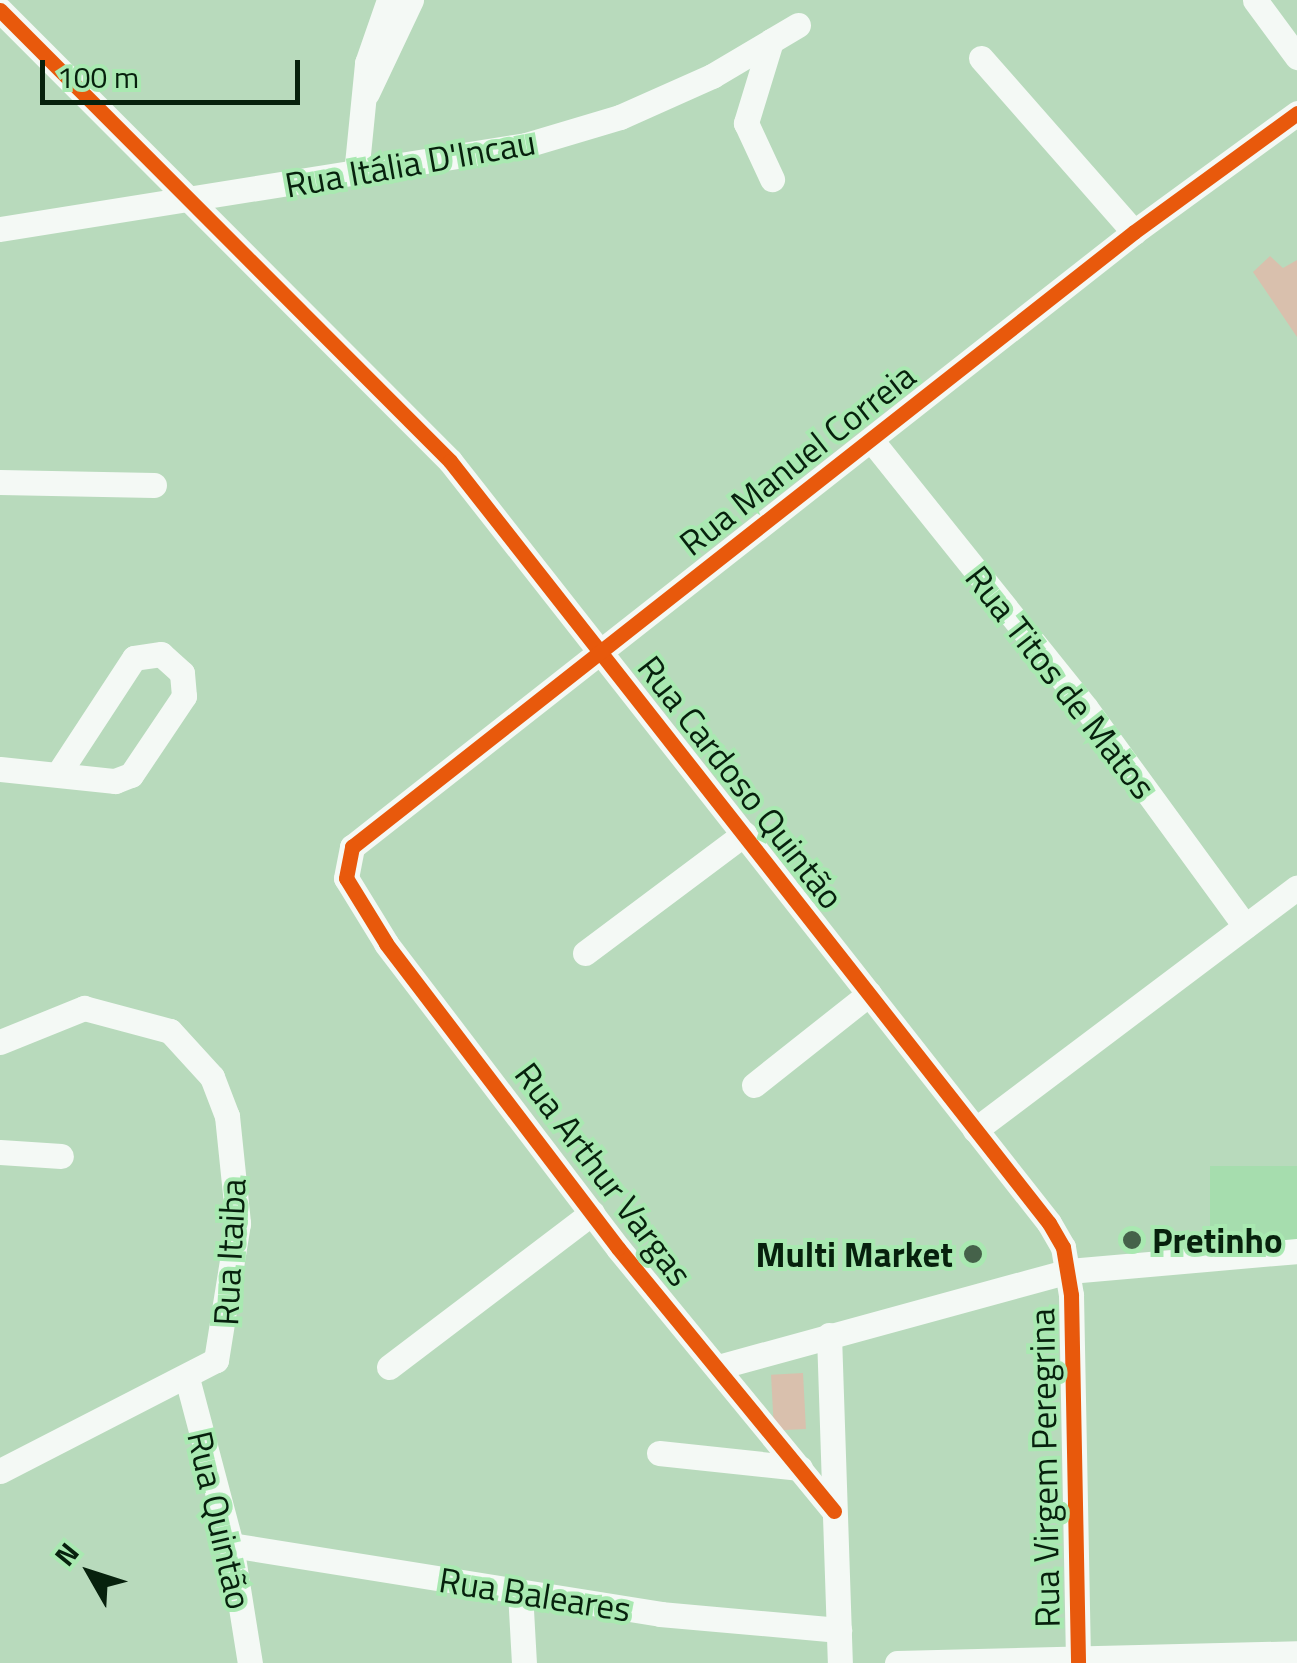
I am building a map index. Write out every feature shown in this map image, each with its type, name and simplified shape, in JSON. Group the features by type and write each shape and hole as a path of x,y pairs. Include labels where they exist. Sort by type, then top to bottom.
{"street":[{"path":"356,174 367,63 388,0"},
{"path":"367,93 411,0"},
{"path":"1255,0 1297,57"},
{"name":"Rua Cardoso Quintão","path":"0,10 187,202 450,461 1049,1222 1070,1271"},
{"name":"Rua Itália D'Incau","path":"0,229 526,145 620,117 798,25"},
{"path":"770,42 746,122 772,179"},
{"path":"981,58 1134,232"},
{"name":"Rua Manuel Correia","path":"346,864 363,832 872,440 1134,232 1297,114"},
{"name":"Rua Titos de Matos","path":"872,440 1086,708 1245,926"},
{"path":"0,482 154,485"},
{"path":"0,769 58,774 131,776 184,696 182,673 161,654 134,658 58,774"},
{"path":"586,953 744,834"},
{"name":"Rua Arthur Vargas","path":"346,864 353,898 592,1213 834,1511"},
{"path":"975,1130 1297,888"},
{"path":"754,1085 870,994"},
{"name":"Rua Itaiba","path":"0,1042 58,1014 108,1009 170,1031 212,1077 227,1116 238,1223 226,1337 196,1373"},
{"path":"0,1152 60,1156"},
{"path":"389,1367 592,1213"},
{"path":"718,1367 1070,1271 1297,1251"},
{"name":"Rua Virgem Peregrina","path":"1070,1271 1078,1660"},
{"path":"830,1335 840,1663"},
{"path":"0,1471 196,1373"},
{"name":"Rua Quintão","path":"196,1373 232,1544 250,1663"},
{"path":"658,1453 800,1468"},
{"name":"Rua Baleares","path":"232,1544 520,1592 840,1630"},
{"path":"520,1592 524,1663"},
{"path":"897,1663 1297,1653"}],"shaded area":[{"path":"1270,256 1283,268 1297,260 1297,337 1253,272"},
{"path":"1210,1166 1297,1166 1297,1242 1210,1242"},
{"path":"803,1373 806,1429 774,1431 771,1375"}],"cycle path":[{"path":"0,10 450,461 1049,1223 1063,1247 1071,1295 1078,1663"},
{"path":"834,1511 618,1248 386,943 346,878 352,847 1134,232 1297,113"}],"place":[{"name":"Pretinho","path":"1132,1240"},
{"name":"Multi Market","path":"973,1254"}]}
